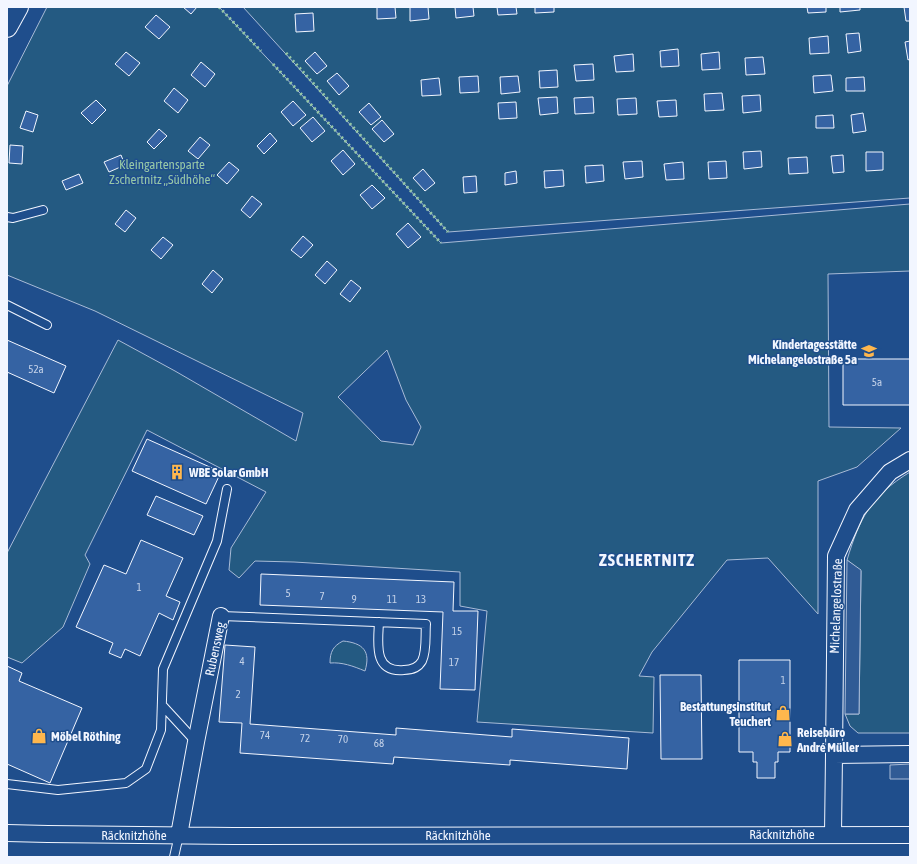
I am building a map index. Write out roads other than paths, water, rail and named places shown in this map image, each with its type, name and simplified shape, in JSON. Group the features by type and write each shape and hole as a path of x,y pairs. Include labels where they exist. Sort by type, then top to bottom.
{"street":[{"path":"7,27 18,7"},
{"name":"Michelangelostraße","path":"833,834 836,556 857,510 890,472 910,460"},
{"name":"Rubensweg","path":"179,835 221,616"},
{"path":"834,755 910,754"},
{"name":"Räcknitzhöhe","path":"7,833 179,835 910,835"}],"lane":[{"path":"7,217 13,218 43,210"},
{"path":"7,305 47,325"},
{"path":"7,784 58,790 126,783 146,768 161,730 163,669 217,541 227,489"},
{"name":"Rubensweg","path":"221,616 379,622 426,624 425,651 422,661 416,667 410,670 392,670 384,664 379,657 379,622"},
{"path":"162,705 196,742"},
{"path":"174,857 179,835"}],"place":[{"name":"Kindertagesstätte Michelangelostraße 5a","path":"869,351"},
{"name":"WBE Solar GmbH","path":"177,472"},
{"name":"Bestattungsinstitut Teuchert","path":"783,713"},
{"name":"Möbel Röthing","path":"39,736"},
{"name":"Reisebüro André Müller","path":"785,739"}],"district":[{"name":"ZSCHERTNITZ","path":"647,560"}],"park label":[{"name":"Kleingartensparte Zschertnitz „Südhöhe“","path":"162,172"}]}
